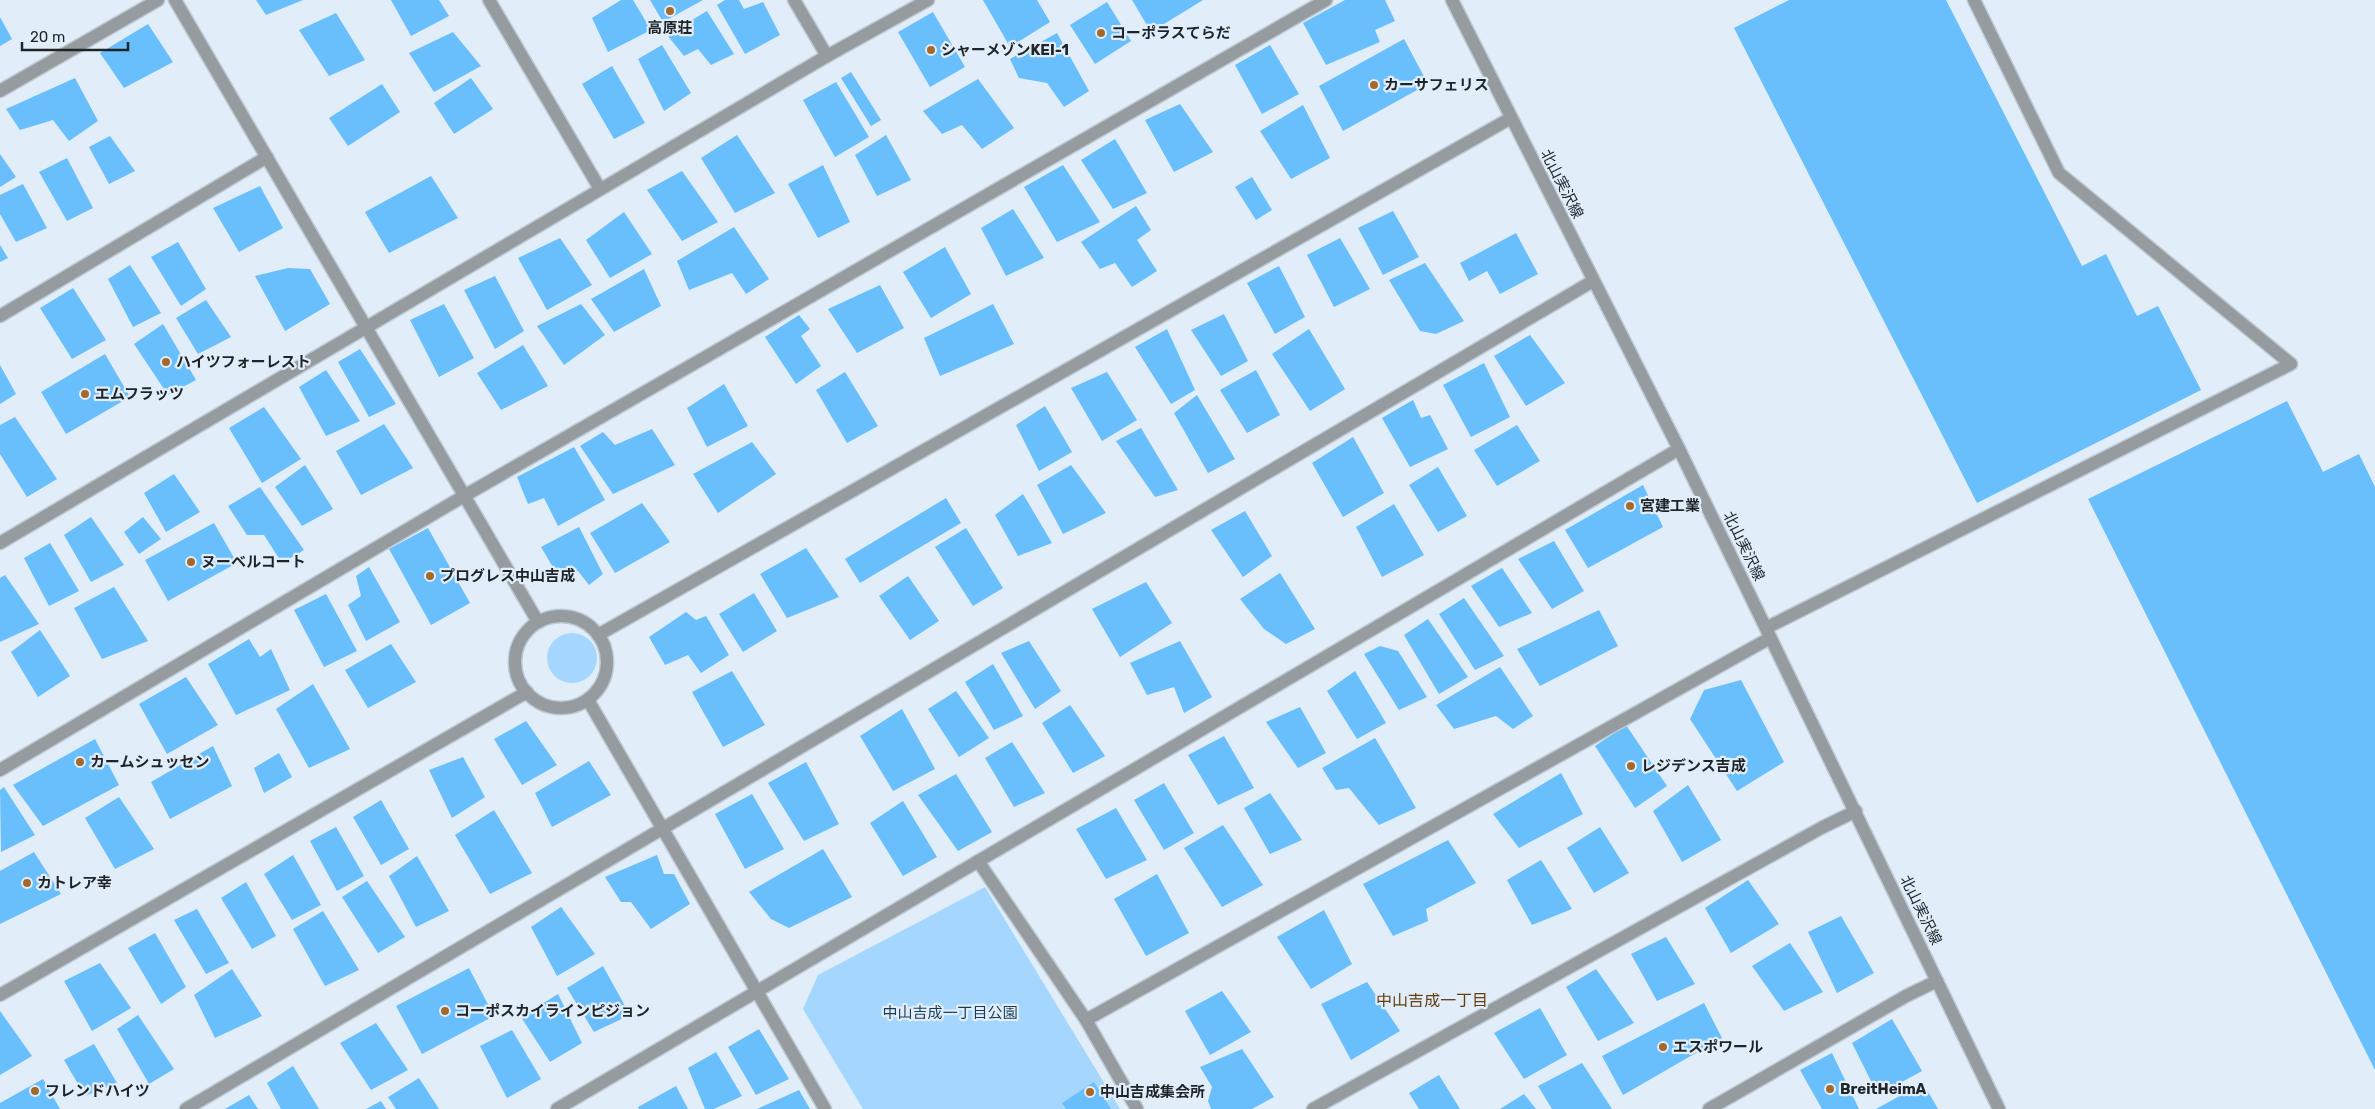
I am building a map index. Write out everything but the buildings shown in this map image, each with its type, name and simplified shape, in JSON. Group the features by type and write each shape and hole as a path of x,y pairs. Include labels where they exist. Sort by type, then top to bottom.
{"street":[{"path":"0,91 158,0"},
{"path":"175,0 538,622"},
{"path":"489,0 600,189"},
{"path":"794,0 827,56"},
{"path":"0,543 827,56 928,0"},
{"path":"0,770 464,496 1326,0"},
{"name":"北山実沢線","path":"1452,0 1679,450 1856,811 1999,1109"},
{"path":"1086,1020 1768,633 2291,364 2059,173 1974,0"},
{"path":"598,635 1510,118"},
{"path":"0,316 267,157"},
{"path":"186,1109 1593,281"},
{"path":"557,1109 1679,450"},
{"path":"564,616 577,619 589,625 598,635 605,648 607,662 605,676 598,689 588,700 563,708 537,701 527,692 520,681 516,668 516,655 520,642 538,622 564,616"},
{"path":"0,995 527,692"},
{"path":"588,700 825,1109"},
{"path":"1313,1109 1823,827 1856,811"},
{"path":"978,861 1086,1020 1137,1109"},
{"path":"1709,1109 1938,980"}],"green space":[{"path":"567,633 577,633 590,640 597,653 597,663 590,676 577,683 567,683 558,679 551,672 547,663 547,653 551,644 558,637"},
{"name":"中山吉成一丁目公園","path":"985,887 1120,1109 863,1109 803,1009 818,975"}],"place":[{"name":"高原荘","path":"670,11"},
{"name":"コーポラスてらだ","path":"1101,33"},
{"name":"シャーメゾンKEI-1","path":"931,50"},
{"name":"カーサフェリス","path":"1374,85"},
{"name":"ハイツフォーレスト","path":"166,362"},
{"name":"エムフラッツ","path":"85,394"},
{"name":"宮建工業","path":"1630,506"},
{"name":"ヌーベルコート","path":"191,562"},
{"name":"プログレス中山吉成","path":"430,576"},
{"name":"カームシュッセン","path":"80,762"},
{"name":"レジデンス吉成","path":"1631,766"},
{"name":"カトレア幸","path":"27,883"},
{"name":"コーポスカイラインピジョン","path":"445,1011"},
{"name":"エスポワール","path":"1663,1047"},
{"name":"BreitHeimA","path":"1830,1089"},
{"name":"フレンドハイツ","path":"35,1091"},
{"name":"中山吉成集会所","path":"1090,1092"}],"district":[{"name":"中山吉成一丁目","path":"1432,1000"}]}
